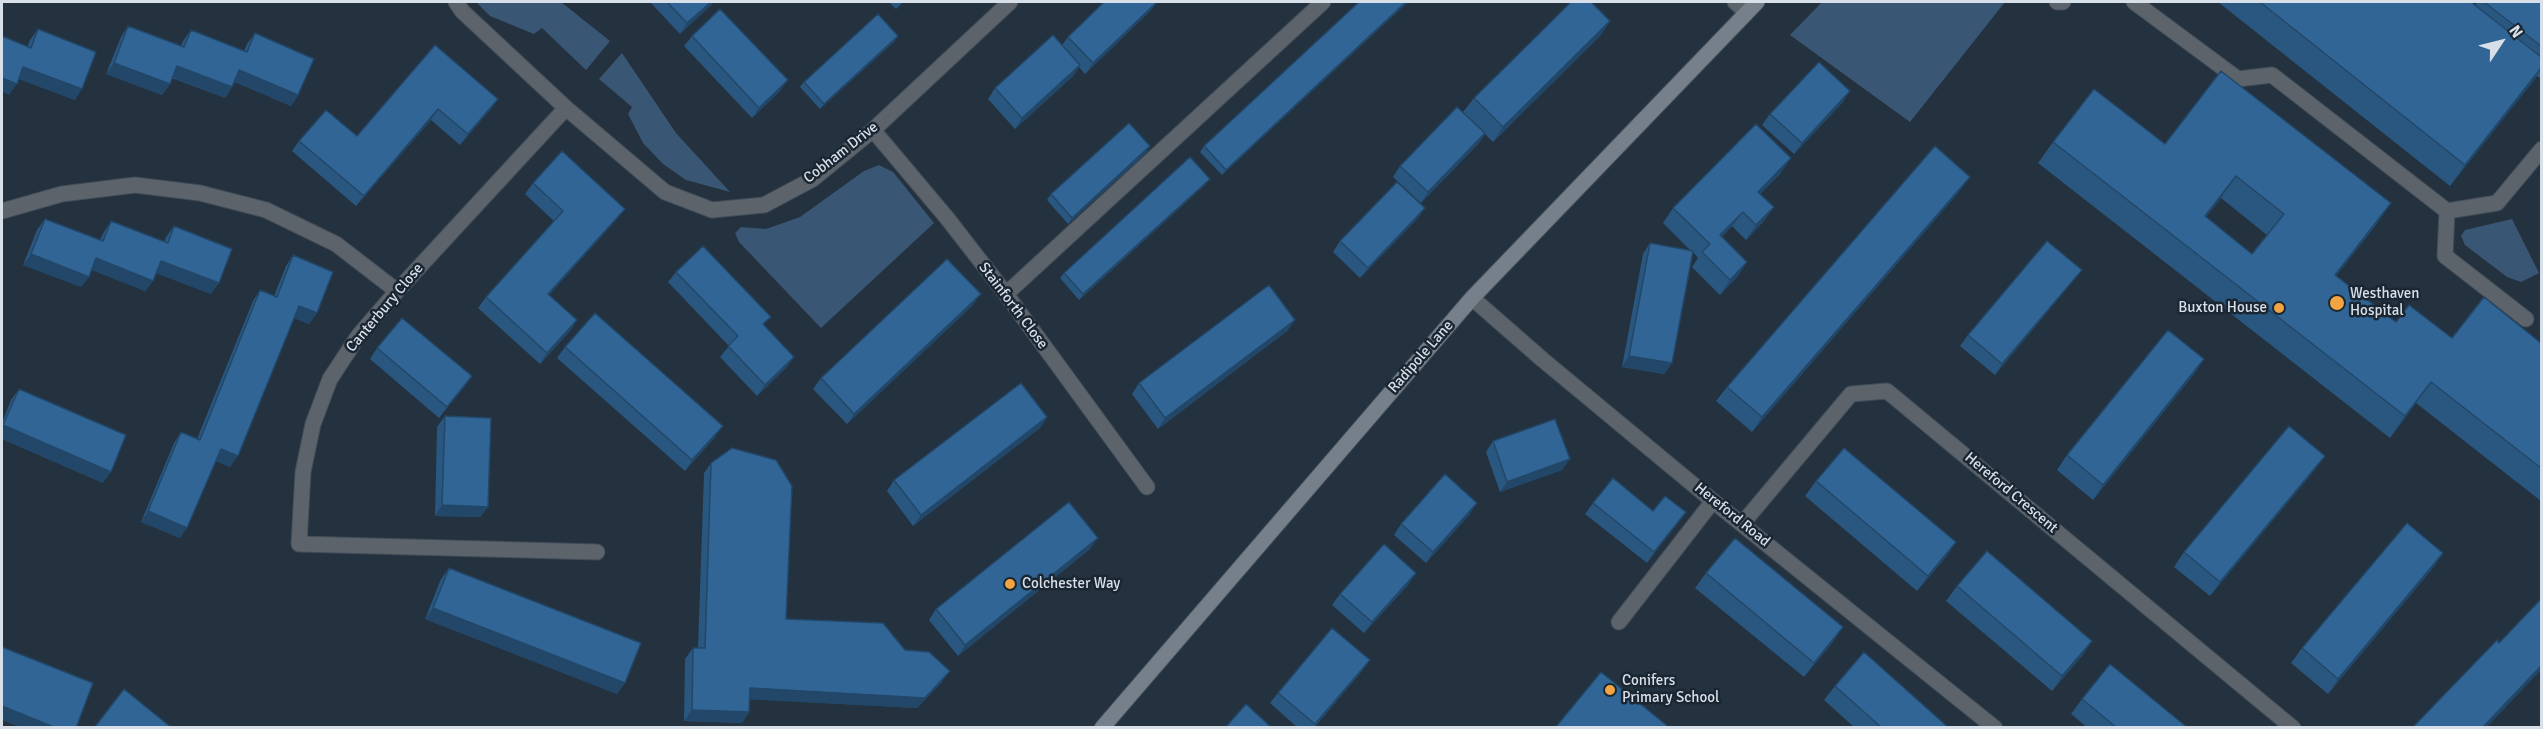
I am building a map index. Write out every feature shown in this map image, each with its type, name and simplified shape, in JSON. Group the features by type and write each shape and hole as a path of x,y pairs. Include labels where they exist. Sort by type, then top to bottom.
{"main road":[{"name":"Radipole Lane","path":"1102,728 1472,298 1746,5"}],"street":[{"name":"Cobham Drive","path":"456,2 462,11 566,108 665,192 712,210 764,205 813,179 873,130 1010,2"},
{"path":"1006,294 1323,2"},
{"path":"2057,2 2063,2"},
{"path":"2134,2 2238,79 2272,75 2446,211 2497,203 2541,149"},
{"name":"Canterbury Close","path":"566,108 397,291 359,335 330,379 313,424 303,472 299,543 597,552"},
{"name":"Stainforth Close","path":"873,130 947,218 1006,294 1146,487"},
{"path":"2,211 62,194 135,185 200,193 266,210 336,244 397,291"},
{"path":"2446,211 2445,256 2526,319"},
{"name":"Hereford Road","path":"1472,298 1713,501 1995,728"},
{"name":"Hereford Crescent","path":"1742,524 1851,394 1887,391 2293,728"},
{"path":"1619,622 1713,501"}],"shaded area":[{"path":"476,2 561,2 610,41 586,70 542,28 534,34 490,16"},
{"path":"1822,2 2005,2 1910,122 1790,35"},
{"path":"622,53 676,133 730,192 686,180 663,164 643,143 628,114 632,107 599,79"},
{"path":"879,165 893,172 934,223 821,328 739,242 735,233 741,227 766,229 800,217 864,171"},
{"path":"2512,219 2539,273 2521,282 2507,277 2465,245 2461,236 2465,230"}],"building":[{"path":"667,2 711,2 687,23"},
{"path":"1104,2 1157,2 1093,63 1068,37"},
{"path":"1359,2 1406,2 1226,170 1204,146"},
{"path":"1571,2 1591,2 1610,21 1503,127 1474,98"},
{"path":"2260,2 2471,2 2541,57 2541,68 2465,165"},
{"path":"2484,2 2541,2 2541,46"},
{"path":"720,9 788,80 759,108 692,36"},
{"path":"878,14 898,36 824,104 804,82"},
{"path":"128,26 184,47 191,30 247,52 255,33 314,59 298,95 239,70 232,87 177,66 170,84 114,63"},
{"path":"38,29 96,52 82,89 23,67 17,84 2,78 2,36 31,48"},
{"path":"1053,35 1080,65 1022,118 995,88"},
{"path":"435,45 498,99 468,134 438,109 364,196 299,141 326,110 357,136"},
{"path":"1819,62 1850,91 1802,143 1770,114"},
{"name":"Buxton House","path":"2221,71 2391,203 2335,275 2396,322 2409,305 2452,338 2484,297 2541,343 2541,468 2431,382 2405,416 2053,142 2094,89 2165,144","holes":["2236,176 2284,214 2252,254 2205,216"]},
{"path":"1457,107 1485,133 1428,192 1400,166"},
{"path":"1129,123 1150,146 1072,218 1051,194"},
{"path":"1756,124 1791,158 1758,192 1774,207 1756,225 1743,212 1720,235 1747,262 1730,280 1702,252 1710,244 1673,208"},
{"path":"1935,146 1970,177 1762,417 1727,387"},
{"path":"562,151 625,209 548,294 577,320 547,353 486,297 563,211 533,183"},
{"path":"1190,157 1210,179 1083,294 1064,273"},
{"path":"1397,182 1425,208 1368,268 1340,241"},
{"path":"45,219 103,241 111,221 168,243 174,226 232,249 219,283 161,261 153,281 96,258 89,277 31,254"},
{"path":"2047,241 2082,270 2002,364 1968,335"},
{"path":"1650,243 1693,251 1672,363 1629,356"},
{"path":"703,246 771,317 763,324 794,357 765,385 728,346 738,336 676,272"},
{"path":"293,255 333,272 317,313 299,306 238,456 221,449 187,528 148,511 181,432 200,440 260,290 277,297"},
{"path":"947,259 981,294 854,414 821,378"},
{"path":"1269,285 1295,320 1165,418 1139,383"},
{"path":"595,313 723,426 692,460 565,347"},
{"path":"402,318 472,376 447,407 377,348"},
{"path":"2168,330 2204,359 2103,485 2067,455"},
{"path":"1021,383 1047,417 921,515 894,480"},
{"path":"19,389 126,435 111,472 3,425"},
{"path":"445,416 491,418 488,507 442,505"},
{"path":"1555,419 1570,459 1507,482 1493,441"},
{"path":"2289,426 2325,456 2220,582 2184,552"},
{"path":"732,448 776,460 792,486 786,619 883,623 905,650 929,652 950,671 925,698 750,688 749,712 692,710 693,648 705,648 711,463"},
{"path":"1844,448 1956,542 1928,576 1816,481"},
{"path":"1445,474 1477,503 1433,552 1401,524"},
{"path":"1613,478 1653,511 1665,496 1686,512 1654,552 1593,503"},
{"name":"Colchester Way","path":"1069,502 1098,538 965,645 936,609"},
{"path":"2407,523 2443,553 2338,679 2302,648"},
{"path":"1735,538 1843,627 1814,663 1706,573"},
{"path":"1384,544 1416,573 1372,622 1340,594"},
{"path":"1987,551 2092,641 2062,676 1957,586"},
{"path":"449,568 641,643 625,683 433,608"},
{"path":"2541,599 2541,666 2482,728 2412,728 2497,640 2499,643"},
{"path":"1332,628 1370,660 1315,724 1278,693"},
{"path":"2,647 93,683 76,728 56,728 2,706"},
{"path":"1864,652 1949,728 1882,728 1835,686"},
{"path":"2110,664 2188,728 2117,728 2082,699"},
{"path":"1601,672 1670,728 1555,728"},
{"path":"124,689 172,728 94,728"},
{"path":"1246,704 1272,728 1225,728"}],"place":[{"name":"Westhaven Hospital","path":"2337,303"},
{"name":"Buxton House","path":"2279,308"},
{"name":"Colchester Way","path":"1010,584"},
{"name":"Conifers Primary School","path":"1610,690"}]}
